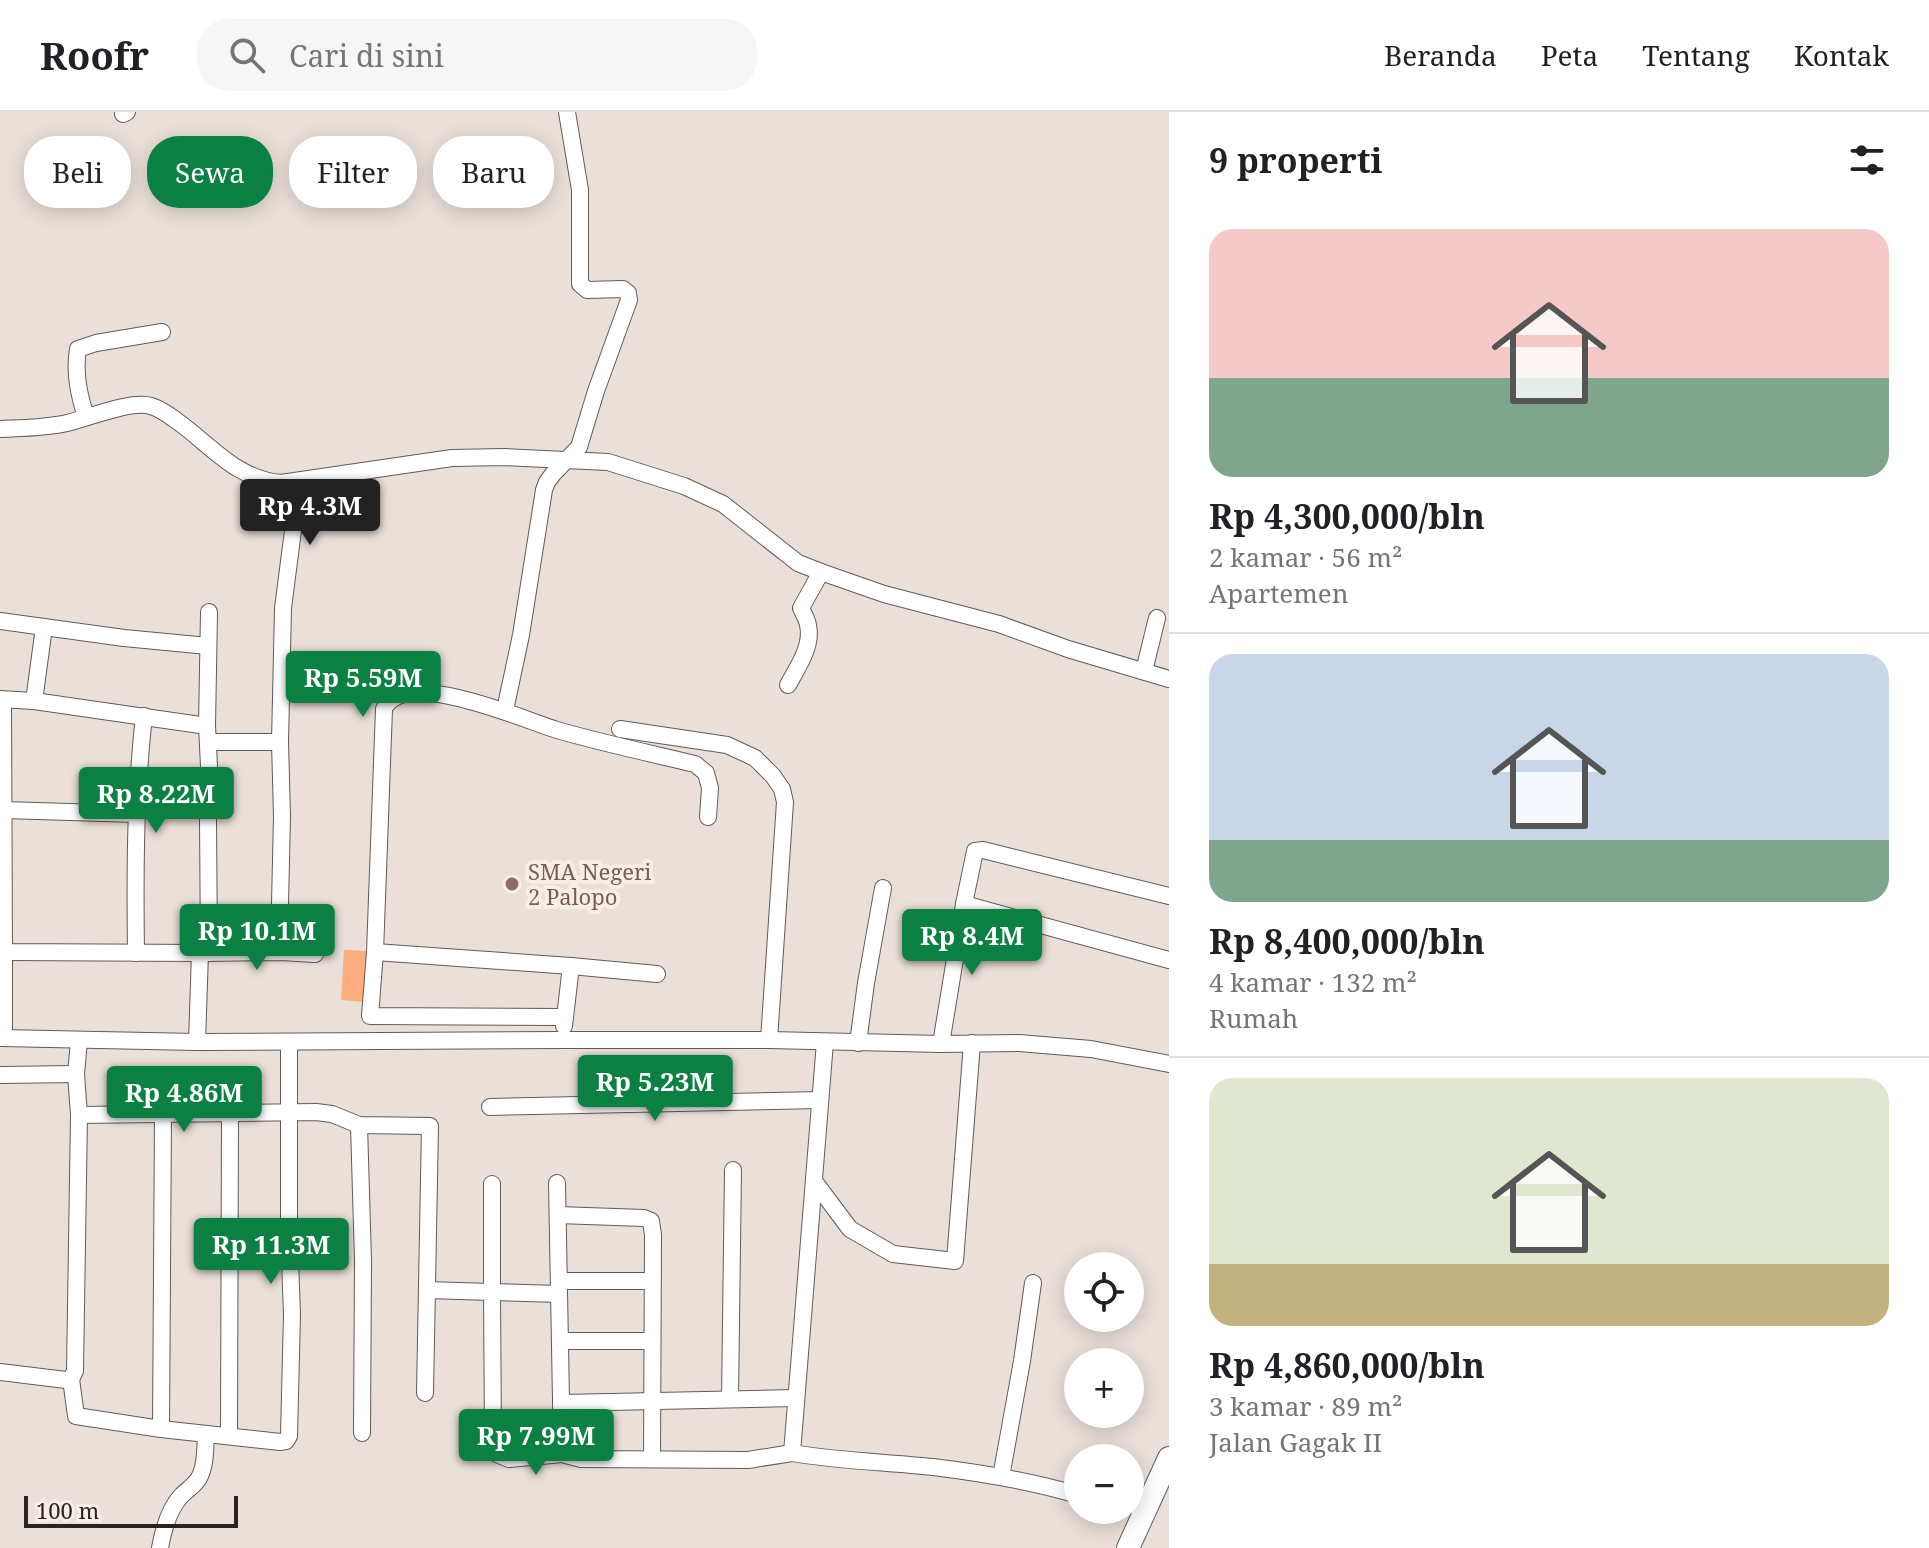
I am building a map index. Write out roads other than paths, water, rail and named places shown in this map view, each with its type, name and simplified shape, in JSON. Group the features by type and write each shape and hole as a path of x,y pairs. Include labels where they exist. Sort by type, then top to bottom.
{"highway":[{"path":"1144,1500 1169,1458"},
{"path":"1128,1548 1134,1524"}],"street":[{"path":"505,710 521,635 544,490 547,482 579,447 629,300 628,293 623,289 587,290 580,284 580,190 567,112"},
{"path":"86,417 77,378 78,349 162,332"},
{"path":"0,429 45,427 141,405 153,406 189,429 236,469 268,482 281,483 452,458 608,462 684,486 723,504 798,563 821,572 884,594 999,624 1068,649 1144,669 1169,679"},
{"path":"281,952 283,608 294,523 309,480"},
{"path":"788,685 808,643 808,624 801,608 821,572"},
{"path":"197,1042 205,953 209,612"},
{"path":"1144,669 1157,618"},
{"path":"0,621 208,646"},
{"path":"34,701 44,627"},
{"path":"369,1040 384,709 392,697 424,693 475,702 555,729 695,764 706,773 710,788 708,817"},
{"path":"280,742 207,734 144,716 2,699 2,1038 197,1042 769,1040 1019,1043 1091,1049 1169,1064"},
{"path":"136,953 137,814 144,716"},
{"path":"620,729 727,745 755,758 782,789 785,802 769,1040"},
{"path":"3,810 137,814"},
{"path":"941,1044 973,853 978,850 1169,896"},
{"path":"858,1043 883,888"},
{"path":"964,904 1169,960"},
{"path":"2,952 315,954"},
{"path":"375,952 657,974"},
{"path":"562,1040 571,966"},
{"path":"370,1016 565,1017"},
{"path":"79,1041 76,1074 79,1115 75,1371 71,1379 76,1416 280,1442 286,1441 289,1436 292,1314 289,1042"},
{"path":"792,1453 825,1042"},
{"path":"814,1181 850,1229 893,1254 955,1261 972,1043"},
{"path":"0,1075 76,1074"},
{"path":"490,1107 820,1100"},
{"path":"79,1115 289,1112 332,1114 359,1125 430,1126 425,1393"},
{"path":"229,1436 230,1114"},
{"path":"161,1429 163,1115"},
{"path":"359,1125 363,1261 362,1433"},
{"path":"730,1399 733,1170"},
{"path":"557,1183 562,1454"},
{"path":"492,1184 493,1440 497,1454 509,1459 562,1454 581,1459 748,1460 792,1453 933,1467 1001,1477 1064,1492"},
{"path":"558,1215 644,1218 651,1221 652,1459"},
{"path":"427,1290 492,1292 652,1281"},
{"path":"1001,1477 1033,1283"},
{"path":"560,1341 652,1341"},
{"path":"0,1372 71,1379"},
{"path":"561,1403 795,1398"},
{"path":"160,1548 162,1535 180,1497 199,1478 206,1434"}],"place":[{"name":"SMA Negeri 2 Palopo","path":"512,884"}]}
